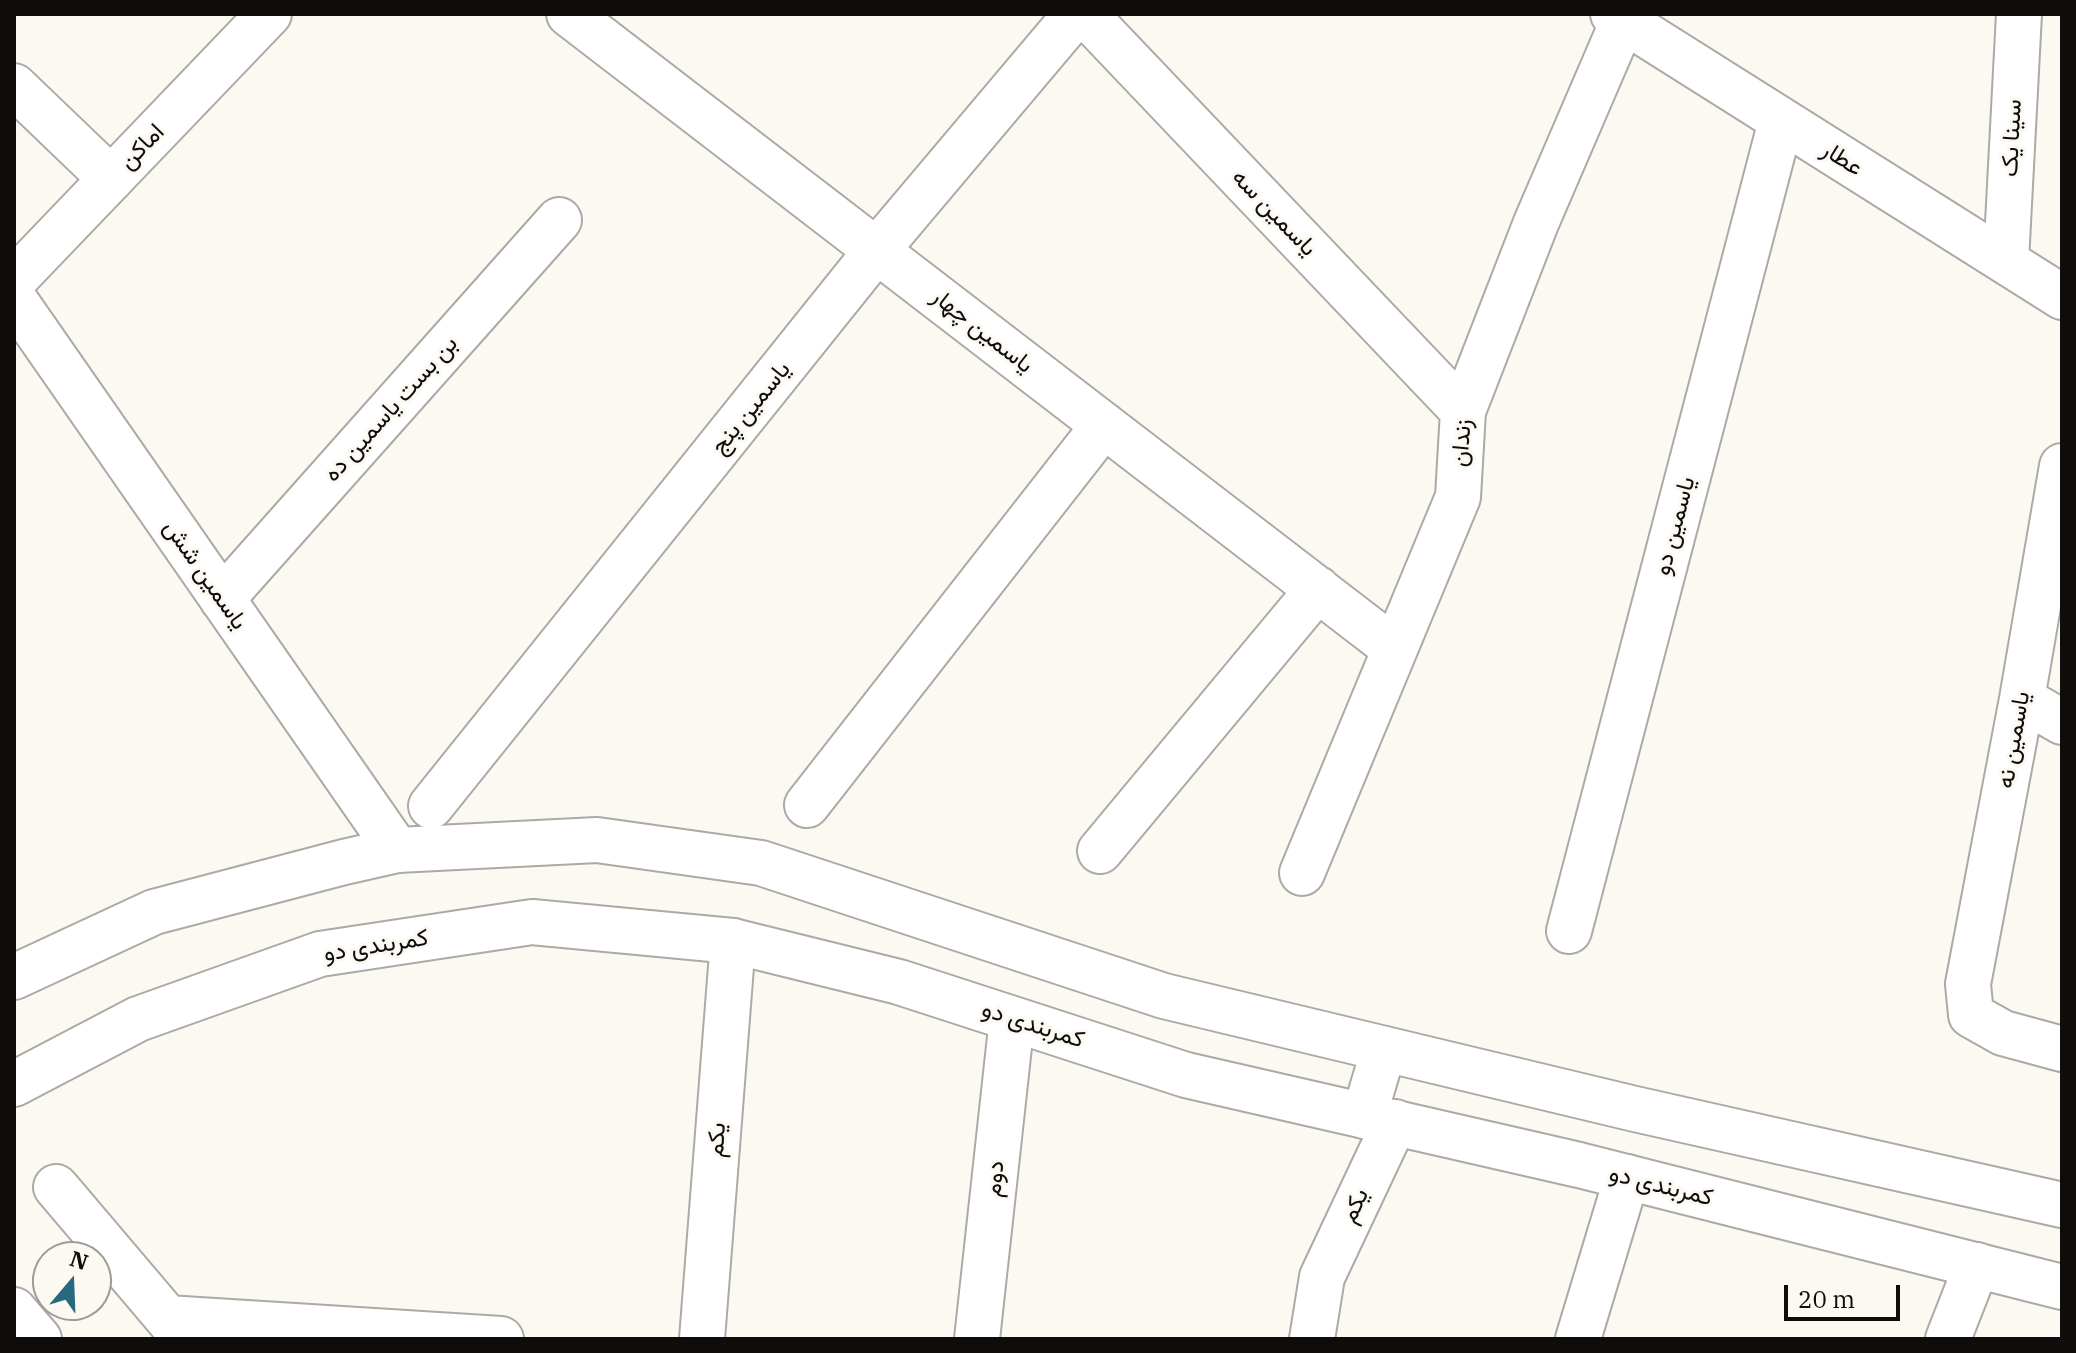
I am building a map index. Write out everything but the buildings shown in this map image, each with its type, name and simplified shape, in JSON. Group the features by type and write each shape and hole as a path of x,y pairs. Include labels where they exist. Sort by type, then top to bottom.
{"street":[{"name":"اماکن","path":"14,280 269,14"},
{"name":"یاسمین چهار","path":"569,14 1395,649"},
{"name":"یاسمین پنج","path":"431,806 877,250 1076,14"},
{"name":"یاسمین سه","path":"1085,14 1463,411"},
{"name":"سینا یک","path":"2006,261 2019,14"},
{"name":"زندان","path":"1302,873 1458,497 1463,411 1620,16"},
{"name":"عطار","path":"1620,16 2062,297"},
{"path":"14,86 111,179"},
{"name":"یاسمین دو","path":"1569,931 1781,121"},
{"name":"بن بست یاسمین ده","path":"222,599 559,220"},
{"name":"یاسمین شش","path":"14,299 397,850"},
{"path":"807,805 1104,425"},
{"name":"یاسمین نه","path":"2062,466 1968,984 1971,1015 2003,1033 2062,1049"},
{"path":"1100,851 1318,589"},
{"path":"2022,699 2062,722"},
{"path":"14,977 154,912 344,862 397,850 597,840 761,863 1164,996 1635,1109 2062,1205"},
{"name":"کمربندی دو","path":"14,1084 138,1019 320,954 532,922 733,941 899,982 1186,1075 1627,1177 2062,1287"},
{"name":"یکم","path":"702,1339 733,941"},
{"name":"دوم","path":"977,1339 1012,1019"},
{"name":"یکم","path":"1312,1339 1322,1277 1379,1119 1384,1049"},
{"path":"1578,1339 1627,1177"},
{"path":"56,1187 176,1328 501,1339"},
{"path":"1948,1339 1977,1265"},
{"path":"14,1310 39,1339"}]}
